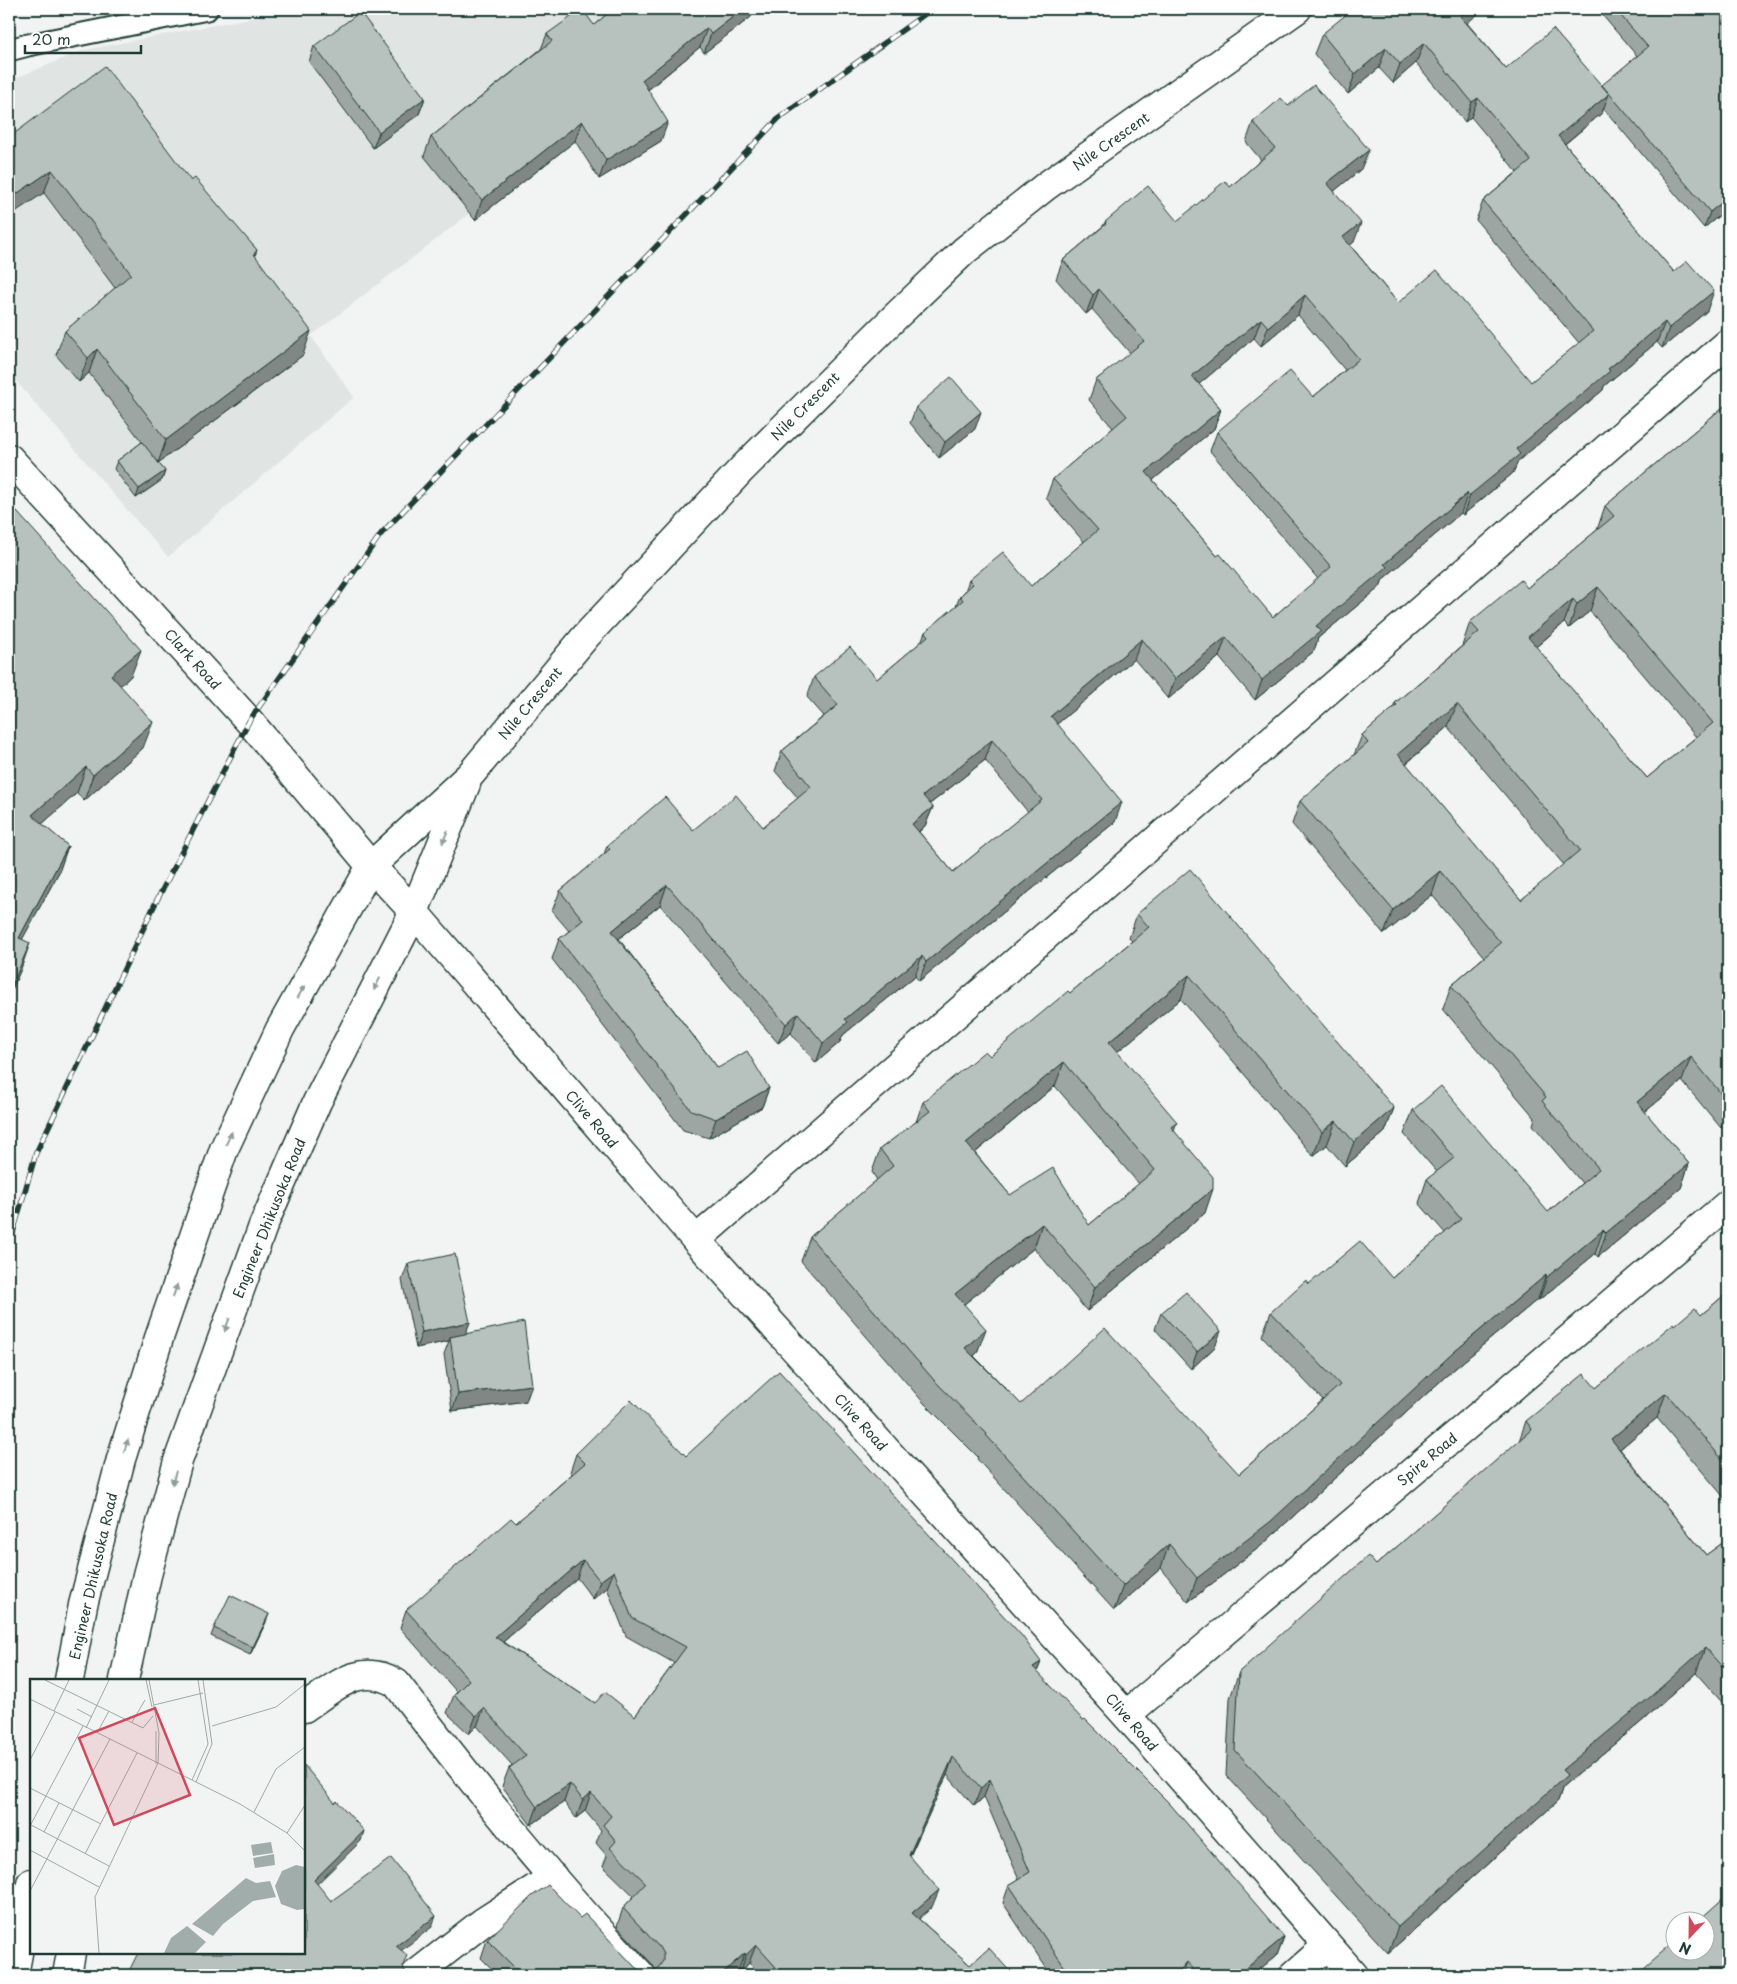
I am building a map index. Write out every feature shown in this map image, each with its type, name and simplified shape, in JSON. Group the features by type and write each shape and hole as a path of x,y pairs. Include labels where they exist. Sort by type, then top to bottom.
{"street":[{"name":"Nile Crescent","path":"371,866 470,775 586,636 742,469 894,318 964,252 1046,186 1297,9"},
{"path":"696,1240 1728,343"},
{"name":"Clark Road","path":"9,458 248,721 371,866"},
{"name":"Engineer Dhikusoka Road","path":"124,1679 147,1575 178,1461 263,1226 318,1102 414,912 470,775"},
{"name":"Engineer Dhikusoka Road","path":"69,1679 83,1605 121,1459 159,1338 224,1149 280,1029 371,866"},
{"name":"Clive Road","path":"371,866 414,912 696,1240 1126,1714 1354,1975"},
{"name":"Spire Road","path":"1126,1714 1728,1204"},
{"path":"305,1707 352,1677 369,1674 386,1677 396,1683 445,1747 553,1877 601,1933 641,1975"},
{"path":"415,1975 483,1922 553,1877"},
{"path":"14,1975 30,1887"},
{"path":"1294,1975 1327,1946"},
{"path":"67,1975 71,1954"}],"lane":[{"path":"9,50 207,9"}],"shaded area":[{"path":"311,9 741,9 553,149 311,336 354,397 168,557 9,373 9,81 84,50 282,12"}],"building":[{"path":"582,9 594,25 613,9 743,9 711,34 707,28 642,80 668,122 606,160 582,121 482,200 431,137 552,41 547,34"},
{"path":"1353,9 1468,9 1460,16 1506,69 1553,29 1609,94 1558,136 1674,272 1687,261 1714,291 1669,328 1665,322 1608,369 1610,371 1516,449 1520,454 1470,495 1468,493 1384,564 1387,567 1316,626 1321,631 1262,680 1226,637 1175,679 1142,639 1051,716 1122,802 926,962 922,956 845,1019 848,1022 823,1043 798,1013 786,1024 667,885 612,931 718,1068 747,1051 769,1088 716,1119 691,1110 559,939 583,920 560,891 610,849 607,846 665,797 693,830 736,795 763,827 811,787 782,751 838,705 814,677 850,647 877,679 928,636 925,632 963,600 960,596 973,584 969,580 1003,552 1031,586 1098,530 1053,479 1127,416 1096,380 1144,341 1099,289 1093,295 1063,260 1106,224 1105,222 1148,186 1177,221 1225,181 1230,187 1275,148 1253,122 1281,98 1288,106 1314,85 1369,150 1327,183 1361,223 1343,237 1398,303 1437,270 1531,382 1593,331 1483,201 1531,161 1478,98 1472,102 1424,43 1400,64 1386,48 1355,74 1322,34","holes":["1305,295 1359,359 1313,397 1290,371 1217,432 1331,567 1273,617 1220,554 1217,556 1146,472 1221,409 1192,376 1261,319 1268,327","992,740 1042,800 953,872 912,824 933,807 923,796"]},
{"path":"1615,9 1728,9 1728,200 1727,198 1710,212 1602,85 1648,47"},
{"path":"360,12 425,98 379,132 314,46"},
{"path":"105,66 191,181 195,178 257,250 254,254 311,331 166,440 97,349 88,358 65,331 131,274 52,170 9,199 9,133 11,136"},
{"path":"951,377 981,412 945,442 916,407"},
{"path":"1728,403 1728,1102 1691,1057 1637,1102 1689,1164 1606,1233 1603,1230 1547,1277 1546,1275 1454,1352 1270,1522 1197,1578 1169,1544 1123,1586 987,1434 933,1379 810,1237 893,1166 880,1149 930,1111 923,1102 985,1051 990,1056 1149,927 1137,914 1190,869 1394,1108 1354,1142 1336,1121 1322,1132 1189,975 1109,1042 1177,1122 1171,1127 1213,1177 1213,1189 1095,1287 1042,1224 955,1294 986,1329 965,1348 1021,1404 1105,1328 1239,1474 1340,1385 1271,1312 1306,1280 1309,1284 1360,1241 1392,1278 1461,1219 1427,1179 1454,1158 1413,1110 1441,1086 1548,1212 1599,1169 1542,1101 1546,1097 1451,985 1501,943 1440,871 1393,910 1300,801 1368,743 1362,735 1397,705 1395,703 1479,632 1470,622 1521,580 1527,588 1614,516 1605,506","holes":["1598,587 1713,723 1647,778 1528,637 1573,599 1577,604","1457,704 1580,850 1521,900 1398,754","1064,1062 1155,1170 1089,1225 1053,1168 1010,1195 966,1143"]},
{"path":"142,442 165,471 139,489 117,461"},
{"path":"9,503 141,650 111,675 153,722 93,775 86,767 32,815 68,846 19,938 30,943 9,992"},
{"path":"455,1254 470,1322 422,1332 408,1264"},
{"path":"1186,1292 1221,1331 1197,1352 1161,1313"},
{"path":"1728,1292 1728,1466 1666,1393 1611,1439 1706,1555 1728,1539 1728,1673 1705,1648 1649,1698 1562,1770 1567,1775 1398,1927 1235,1750 1239,1672 1368,1556 1376,1565 1532,1429 1526,1421 1584,1374 1596,1388 1674,1323 1675,1325 1695,1308 1701,1315"},
{"path":"524,1322 532,1385 458,1394 450,1337"},
{"path":"779,1371 1022,1636 1041,1662 1033,1667 1083,1720 1085,1719 1170,1804 1284,1937 1238,1975 1198,1975 1187,1962 1176,1975 1070,1975 1009,1885 1030,1872 990,1779 981,1788 953,1757 909,1855 939,1890 912,1913 970,1965 989,1948 1013,1975 783,1975 756,1945 720,1975 522,1975 487,1940 532,1896 548,1885 580,1918 585,1914 636,1968 643,1972 651,1972 658,1968 663,1961 663,1954 659,1947 623,1908 646,1883 610,1848 616,1841 603,1825 611,1816 591,1793 583,1800 570,1784 537,1807 509,1768 526,1756 484,1708 476,1716 454,1695 469,1680 406,1610 511,1518 516,1523 585,1463 576,1454 631,1400 686,1456","holes":["583,1560 600,1581 614,1571 632,1618 686,1647 635,1716 605,1692 595,1703 495,1637"]},
{"path":"230,1595 269,1614 253,1647 214,1628"},
{"path":"305,1766 335,1803 337,1801 364,1831 314,1880 331,1901 391,1858 436,1916 396,1946 407,1955 403,1966 408,1975 127,1975 138,1954 305,1954"},
{"path":"1728,1894 1728,1975 1636,1975 1664,1951 1664,1962 1714,1962 1714,1912 1708,1912"}],"railway":[{"path":"9,1246 36,1153 156,902 249,721 381,534 779,118 932,9"}]}
